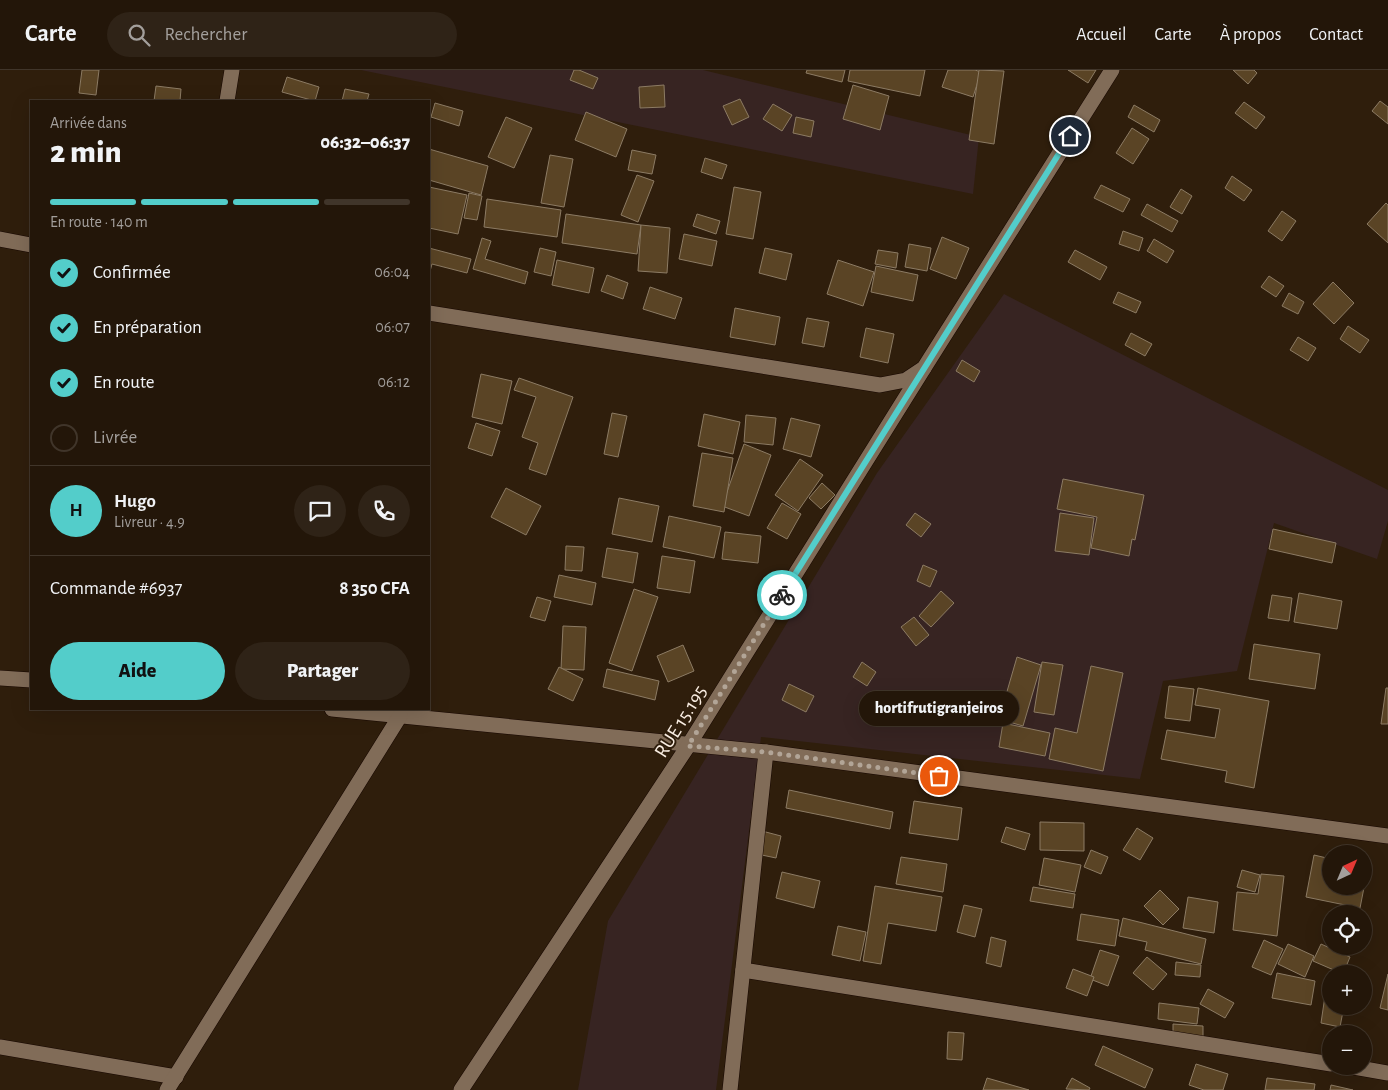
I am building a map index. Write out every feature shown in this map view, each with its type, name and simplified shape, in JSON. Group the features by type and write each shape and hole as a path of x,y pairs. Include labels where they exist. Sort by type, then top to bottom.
{"street":[{"path":"228,100 232,70"},
{"name":"RUE 15.195","path":"461,1090 688,746 1112,70"},
{"path":"0,240 30,245"},
{"path":"430,313 880,385 906,380 924,368"},
{"path":"0,678 30,680"},
{"path":"342,710 688,746 766,752 1388,836"},
{"path":"167,1090 400,716"},
{"path":"730,1090 766,752"},
{"path":"743,970 1322,1063"},
{"path":"0,1047 176,1077"},
{"path":"1372,1070 1388,1073"}],"shaded area":[{"path":"361,70 703,70 979,137 973,194"},
{"path":"1004,294 1388,490 1388,521 1377,559 1274,523 1237,671 1163,681 1140,779 761,737 716,1090 578,1090 608,921 877,473"}],"building":[{"path":"82,70 99,70 96,95 79,93"},
{"path":"574,70 579,70 598,78 593,89 570,80"},
{"path":"807,70 845,70 842,82 806,73"},
{"path":"850,70 925,70 920,96 848,81"},
{"path":"948,70 975,70 981,72 973,97 942,87"},
{"path":"979,70 1004,71 994,144 969,140"},
{"path":"1068,70 1096,70 1088,83"},
{"path":"1233,70 1254,70 1257,73 1248,84"},
{"path":"287,77 319,87 315,100 282,92"},
{"path":"664,85 665,107 640,108 639,87"},
{"path":"853,85 889,96 880,130 843,119"},
{"path":"156,86 181,89 180,100 154,100"},
{"path":"345,89 369,94 367,100 342,100"},
{"path":"740,99 749,117 732,125 723,106"},
{"path":"1380,101 1388,107 1388,124 1372,111"},
{"path":"1244,102 1265,117 1256,129 1235,113"},
{"path":"435,103 463,111 459,126 431,117"},
{"path":"773,104 792,115 782,131 763,119"},
{"path":"1134,105 1160,120 1154,132 1128,117"},
{"path":"586,112 627,129 616,157 575,140"},
{"path":"506,117 532,128 514,168 488,157"},
{"path":"796,117 814,121 811,137 793,133"},
{"path":"1132,128 1149,139 1133,164 1116,153"},
{"path":"430,149 488,166 481,195 430,180"},
{"path":"632,150 656,155 652,174 628,170"},
{"path":"550,155 573,159 564,207 541,203"},
{"path":"705,158 727,165 722,179 701,172"},
{"path":"637,175 654,181 638,222 621,215"},
{"path":"1232,176 1252,190 1244,201 1225,188"},
{"path":"1101,185 1130,199 1123,212 1094,198"},
{"path":"430,187 467,195 458,234 430,228"},
{"path":"734,187 761,192 753,239 726,234"},
{"path":"1181,189 1192,196 1182,214 1170,207"},
{"path":"469,193 482,196 477,220 464,218"},
{"path":"487,199 561,210 557,237 484,227"},
{"path":"1386,203 1388,205 1388,243 1367,224"},
{"path":"1147,204 1178,221 1172,232 1141,215"},
{"path":"1282,211 1296,221 1282,241 1268,231"},
{"path":"566,214 641,225 637,254 562,243"},
{"path":"697,214 720,221 716,234 693,226"},
{"path":"641,225 670,228 667,273 638,271"},
{"path":"1123,231 1143,238 1139,251 1119,244"},
{"path":"684,234 717,241 712,266 679,259"},
{"path":"942,237 969,248 956,279 930,269"},
{"path":"482,238 491,241 485,259 528,272 525,284 473,269"},
{"path":"1154,239 1174,251 1167,263 1147,251"},
{"path":"909,244 931,248 927,271 905,267"},
{"path":"430,248 471,259 467,273 432,264 430,271"},
{"path":"540,248 556,252 551,276 534,272"},
{"path":"765,248 792,254 786,280 759,273"},
{"path":"878,250 898,253 896,268 875,264"},
{"path":"1075,250 1107,267 1100,280 1068,262"},
{"path":"557,260 594,268 589,293 552,285"},
{"path":"838,260 874,272 863,306 827,294"},
{"path":"876,266 918,275 913,301 871,292"},
{"path":"607,275 628,283 623,299 601,291"},
{"path":"1269,276 1284,286 1276,297 1261,287"},
{"path":"1333,282 1354,303 1334,324 1313,304"},
{"path":"650,287 682,298 675,319 643,309"},
{"path":"1118,292 1141,302 1136,313 1113,303"},
{"path":"1289,293 1304,302 1298,314 1282,306"},
{"path":"735,308 780,317 775,345 730,337"},
{"path":"807,318 829,322 824,347 802,343"},
{"path":"1348,326 1369,340 1360,353 1340,339"},
{"path":"866,328 894,334 888,363 860,357"},
{"path":"1131,333 1152,344 1145,356 1125,345"},
{"path":"1298,337 1316,348 1308,361 1290,350"},
{"path":"962,360 980,371 974,382 956,371"},
{"path":"481,374 512,381 502,424 472,417"},
{"path":"519,378 573,397 546,475 529,469 538,443 522,437 536,397 514,390"},
{"path":"612,413 627,416 618,457 604,454"},
{"path":"704,414 740,422 733,454 698,446"},
{"path":"746,415 776,418 773,445 744,442"},
{"path":"791,418 820,425 811,457 783,449"},
{"path":"476,423 500,431 492,456 468,448"},
{"path":"744,444 771,455 749,516 722,506"},
{"path":"702,453 733,458 724,512 693,506"},
{"path":"800,459 823,475 798,511 775,495"},
{"path":"1063,479 1144,495 1135,540 1132,539 1129,556 1091,548 1097,517 1057,509"},
{"path":"822,483 835,495 821,509 809,498"},
{"path":"506,488 541,506 526,535 491,517"},
{"path":"619,498 659,506 652,542 612,534"},
{"path":"782,503 801,514 787,539 767,528"},
{"path":"915,513 931,524 921,537 906,525"},
{"path":"1060,513 1094,518 1089,555 1055,551"},
{"path":"669,516 721,527 714,558 663,547"},
{"path":"1273,529 1336,543 1332,563 1269,549"},
{"path":"725,532 761,536 758,563 722,559"},
{"path":"566,546 584,547 582,571 565,570"},
{"path":"607,548 638,553 633,583 602,577"},
{"path":"662,556 695,561 690,593 657,588"},
{"path":"923,565 937,571 930,587 917,581"},
{"path":"559,575 596,583 592,605 554,597"},
{"path":"634,589 658,597 632,671 609,663"},
{"path":"941,591 954,603 931,627 919,616"},
{"path":"1299,593 1342,601 1337,629 1294,622"},
{"path":"1272,595 1292,598 1289,621 1268,618"},
{"path":"537,597 551,601 545,621 530,617"},
{"path":"914,617 929,635 916,646 901,627"},
{"path":"563,626 586,627 584,670 561,669"},
{"path":"1254,644 1320,654 1315,689 1249,679"},
{"path":"683,645 694,671 668,682 657,656"},
{"path":"1017,657 1041,665 1023,726 999,719"},
{"path":"862,662 876,672 867,686 853,677"},
{"path":"1042,662 1063,665 1054,715 1034,712"},
{"path":"1091,666 1123,673 1103,771 1049,759 1055,728 1077,733"},
{"path":"559,667 583,679 573,701 548,689"},
{"path":"607,669 659,681 655,700 603,687"},
{"path":"789,684 814,696 806,712 782,700"},
{"path":"1169,686 1194,689 1190,721 1165,718"},
{"path":"1198,688 1269,701 1254,788 1225,782 1227,771 1161,759 1167,730 1215,738 1220,709 1195,705"},
{"path":"1386,688 1388,688 1388,724 1381,724"},
{"path":"1003,723 1050,733 1045,756 999,747"},
{"path":"789,790 893,812 890,829 786,808"},
{"path":"914,801 962,808 958,840 909,833"},
{"path":"1040,822 1084,823 1084,851 1040,850"},
{"path":"1006,827 1030,834 1025,850 1001,842"},
{"path":"1137,828 1153,838 1140,860 1123,850"},
{"path":"762,831 781,836 776,858 757,854"},
{"path":"1091,850 1108,857 1101,874 1084,867"},
{"path":"1314,855 1322,857 1322,895 1363,895 1361,905 1345,905 1306,897"},
{"path":"901,857 947,864 943,892 896,884"},
{"path":"1044,858 1081,865 1075,892 1039,885"},
{"path":"1242,870 1260,875 1255,892 1237,887"},
{"path":"782,872 820,881 814,908 776,898"},
{"path":"1261,874 1284,876 1277,936 1233,930 1237,892 1258,894"},
{"path":"875,886 942,897 936,931 888,923 881,964 863,961"},
{"path":"1033,887 1075,894 1073,908 1030,901"},
{"path":"1160,890 1179,909 1163,925 1144,906"},
{"path":"1188,897 1218,902 1214,933 1183,928"},
{"path":"964,905 982,909 975,937 957,932"},
{"path":"1081,914 1119,920 1115,946 1077,940"},
{"path":"1123,918 1206,939 1201,964 1145,950 1147,942 1119,936"},
{"path":"838,926 866,932 860,961 832,955"},
{"path":"991,937 1006,941 1001,967 986,963"},
{"path":"1264,940 1283,949 1271,975 1252,967"},
{"path":"1288,944 1314,956 1305,977 1278,964"},
{"path":"1321,944 1322,955 1346,955 1350,957 1347,965 1322,965 1313,961"},
{"path":"1100,950 1119,956 1108,986 1090,979"},
{"path":"1147,957 1167,974 1153,990 1133,973"},
{"path":"1176,962 1201,965 1200,977 1175,975"},
{"path":"1073,969 1094,977 1087,996 1066,988"},
{"path":"1277,973 1315,981 1311,1005 1272,998"},
{"path":"1388,974 1388,1010 1380,1008"},
{"path":"1208,989 1234,1003 1225,1018 1200,1004"},
{"path":"1159,1003 1199,1008 1197,1024 1158,1019"},
{"path":"1322,1015 1342,1015 1340,1025 1321,1023"},
{"path":"1173,1024 1203,1026 1203,1039 1173,1038"},
{"path":"948,1032 964,1033 962,1060 947,1059"},
{"path":"1103,1046 1153,1069 1145,1088 1095,1065"},
{"path":"1196,1064 1228,1074 1223,1090 1204,1090 1189,1085"},
{"path":"987,1078 1029,1090 983,1090"},
{"path":"1072,1078 1090,1088 1089,1090 1066,1089"},
{"path":"1267,1078 1315,1084 1314,1090 1265,1090"},
{"path":"1331,1085 1353,1090 1330,1090"}],"way so far":[{"path":"782,595 688,746 766,752 939,776"}],"place":[{"name":"hortifrutigranjeiros","path":"939,776"}],"route":[{"path":"782,595 1070,136"}]}
